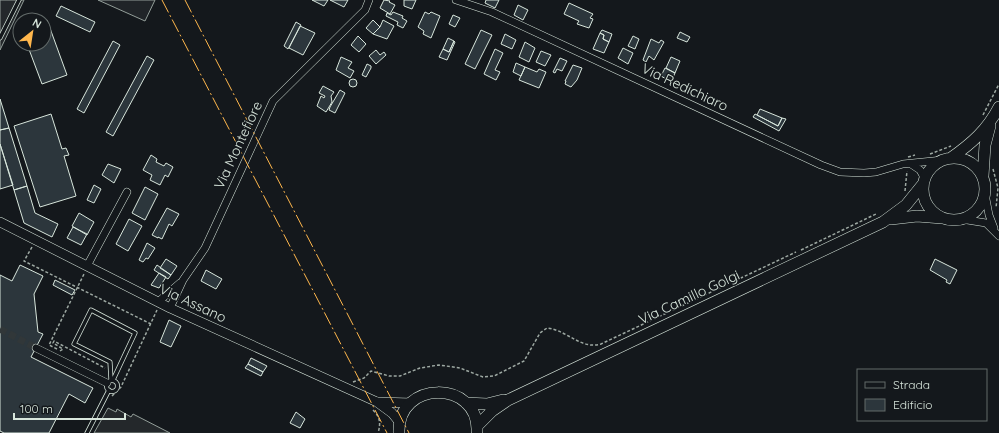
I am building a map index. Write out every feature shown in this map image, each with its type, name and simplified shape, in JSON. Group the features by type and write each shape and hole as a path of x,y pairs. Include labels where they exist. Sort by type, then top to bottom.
{"main road":[{"path":"992,120 985,145 983,176 985,194 977,210 961,219 946,219 933,212 925,199 924,182 929,171 978,138 992,120 999,107"},
{"path":"947,159 966,160 979,169 983,176"},
{"name":"Via Camillo Golgi","path":"477,430 492,411 508,400 881,218 894,216 906,205 924,182"},
{"name":"Via Camillo Golgi","path":"881,218 906,216 946,219"},
{"name":"Via Assano","path":"0,222 170,308 349,389 375,405 392,413 400,428"},
{"path":"400,428 404,412 411,403 418,397 434,392 451,394 466,403 474,414 477,430"},
{"name":"Via Camillo Golgi","path":"466,403 487,404 508,400"},
{"name":"Via Assano","path":"375,405 411,403"}],"street":[{"name":"Via Montefiore","path":"170,308 183,280 205,248 273,101 365,10 368,0"},
{"name":"Via Redichiaro","path":"456,0 492,12 821,165 840,172 864,173 907,164 947,159"},
{"path":"907,164 916,167 924,182"},
{"path":"87,266 127,192"},
{"path":"985,194 989,215 997,233"},
{"path":"961,219 980,221 997,233"},
{"name":"Via Montefiore","path":"158,302 183,280"},
{"path":"36,348 110,383"}],"lane":[{"path":"0,38 18,0"},
{"path":"87,433 135,333 91,310 74,344 110,362 110,383"}],"path":[{"path":"979,121 999,84"},
{"path":"926,155 952,146"},
{"path":"903,197 906,187 909,155 920,155"},
{"path":"349,389 353,382 361,380 371,371 389,376 400,376 420,368 439,365 460,368 483,377 494,376 524,361 540,333 547,328 558,330 588,345 601,344 881,218"},
{"path":"33,245 24,261 151,324"},
{"path":"112,396 116,394 121,387 158,310 158,302"},
{"path":"375,405 379,416 380,426 378,433"}],"shaded area":[{"path":"0,0 24,0 18,12 12,12 12,25 0,50"},
{"path":"98,0 155,0 145,21"},
{"path":"108,408 116,412 117,409 131,417 133,414 170,433 94,433"}],"building":[{"path":"312,0 328,0 324,6"},
{"path":"330,0 348,0 344,7"},
{"path":"384,0 390,1 389,2 395,5 390,14 380,8"},
{"path":"404,0 416,0 412,9 404,6"},
{"path":"486,0 499,0 495,8 485,3"},
{"path":"569,3 593,14 590,18 593,19 589,28 577,24 579,21 564,14"},
{"path":"518,5 528,10 523,20 514,15"},
{"path":"61,6 95,22 90,32 56,16"},
{"path":"393,12 403,16 402,18 407,21 403,28 397,25 398,22 386,16 387,13 391,15"},
{"path":"425,12 429,14 431,12 440,16 431,38 423,34 424,31 418,27"},
{"path":"453,15 460,18 455,27 449,24"},
{"path":"373,20 380,27 373,34 366,28"},
{"path":"383,20 394,26 387,39 373,34 380,27"},
{"path":"296,22 301,25 288,49 284,46"},
{"path":"300,26 315,33 303,55 289,48"},
{"path":"481,30 492,35 475,69 465,64"},
{"path":"602,30 612,34 609,42 603,39 604,35 600,33"},
{"path":"680,32 690,37 687,42 677,38"},
{"path":"600,33 604,35 603,39 609,42 604,53 593,49"},
{"path":"52,34 67,75 42,84 30,52 52,52"},
{"path":"505,34 516,40 512,49 501,44"},
{"path":"358,36 366,44 359,52 351,45"},
{"path":"633,36 639,39 635,49 628,46"},
{"path":"448,38 454,41 449,52 443,49"},
{"path":"651,39 659,43 661,40 664,42 654,60 649,56 646,62 643,60"},
{"path":"113,41 120,45 84,113 77,109"},
{"path":"454,41 455,42 447,60 439,57 443,49 449,52"},
{"path":"525,42 535,48 529,62 519,57"},
{"path":"623,48 633,53 628,64 618,58"},
{"path":"495,49 503,53 495,70 500,72 496,80 484,74"},
{"path":"376,50 380,55 384,52 386,55 376,64 369,56"},
{"path":"541,51 551,55 545,66 536,62"},
{"path":"147,56 154,60 113,136 106,132"},
{"path":"341,57 352,62 348,68 354,71 350,78 336,70"},
{"path":"671,57 680,61 675,73 666,68"},
{"path":"560,58 567,61 562,71 557,69 555,73 553,72"},
{"path":"516,63 525,67 521,76 513,72"},
{"path":"367,64 371,66 371,68 366,77 362,75"},
{"path":"573,65 582,68 577,80 571,87 565,84 565,81"},
{"path":"525,67 537,72 539,69 546,72 539,88 519,80"},
{"path":"665,68 675,73 671,82 661,76"},
{"path":"353,79 356,80 356,86 353,87 350,86 349,83 350,80"},
{"path":"323,86 334,92 331,96 332,102 326,112 317,106 321,96 324,98 325,96 319,93"},
{"path":"340,90 345,93 335,113 329,110"},
{"path":"0,99 9,128 0,130"},
{"path":"760,109 782,118 778,126 757,115"},
{"path":"51,114 62,149 66,148 69,155 64,156 76,196 40,207 14,126"},
{"path":"755,114 778,126 782,118 786,119 779,131 753,117"},
{"path":"9,128 27,186 14,190 0,144 0,130"},
{"path":"0,144 13,185 0,189"},
{"path":"151,155 157,159 156,162 164,166 166,163 173,167 168,177 165,175 160,185 150,180 152,175 143,170"},
{"path":"108,164 121,169 114,183 102,175"},
{"path":"94,185 101,189 94,203 87,200"},
{"path":"27,186 35,213 58,224 52,237 24,223 14,190"},
{"path":"145,187 158,194 145,220 132,213"},
{"path":"167,208 179,214 172,226 169,224 162,239 152,235"},
{"path":"79,213 94,222 87,235 72,226"},
{"path":"129,219 142,226 128,251 116,244"},
{"path":"73,227 87,234 81,245 67,238"},
{"path":"147,243 155,248 148,259 146,258 143,262 139,260"},
{"path":"166,259 177,266 171,275 160,268"},
{"path":"935,259 957,270 950,284 946,282 947,280 930,270"},
{"path":"20,265 43,276 34,294 38,332 43,334 31,357 93,388 85,403 69,394 49,433 4,433 0,431 0,275 12,281"},
{"path":"157,265 171,275 168,279 154,270"},
{"path":"206,270 222,279 216,289 201,281"},
{"path":"159,273 166,277 159,288 151,285"},
{"path":"55,280 75,290 72,295 53,285"},
{"path":"169,320 181,326 171,347 160,342"},
{"path":"251,358 267,366 263,372 248,364"},
{"path":"248,364 263,372 261,376 245,368"},
{"path":"296,412 305,419 300,428 290,423"}],"tunnel":[{"path":"0,329 36,348"}],"power":[{"path":"162,0 387,433"},
{"path":"185,0 409,433"}]}
